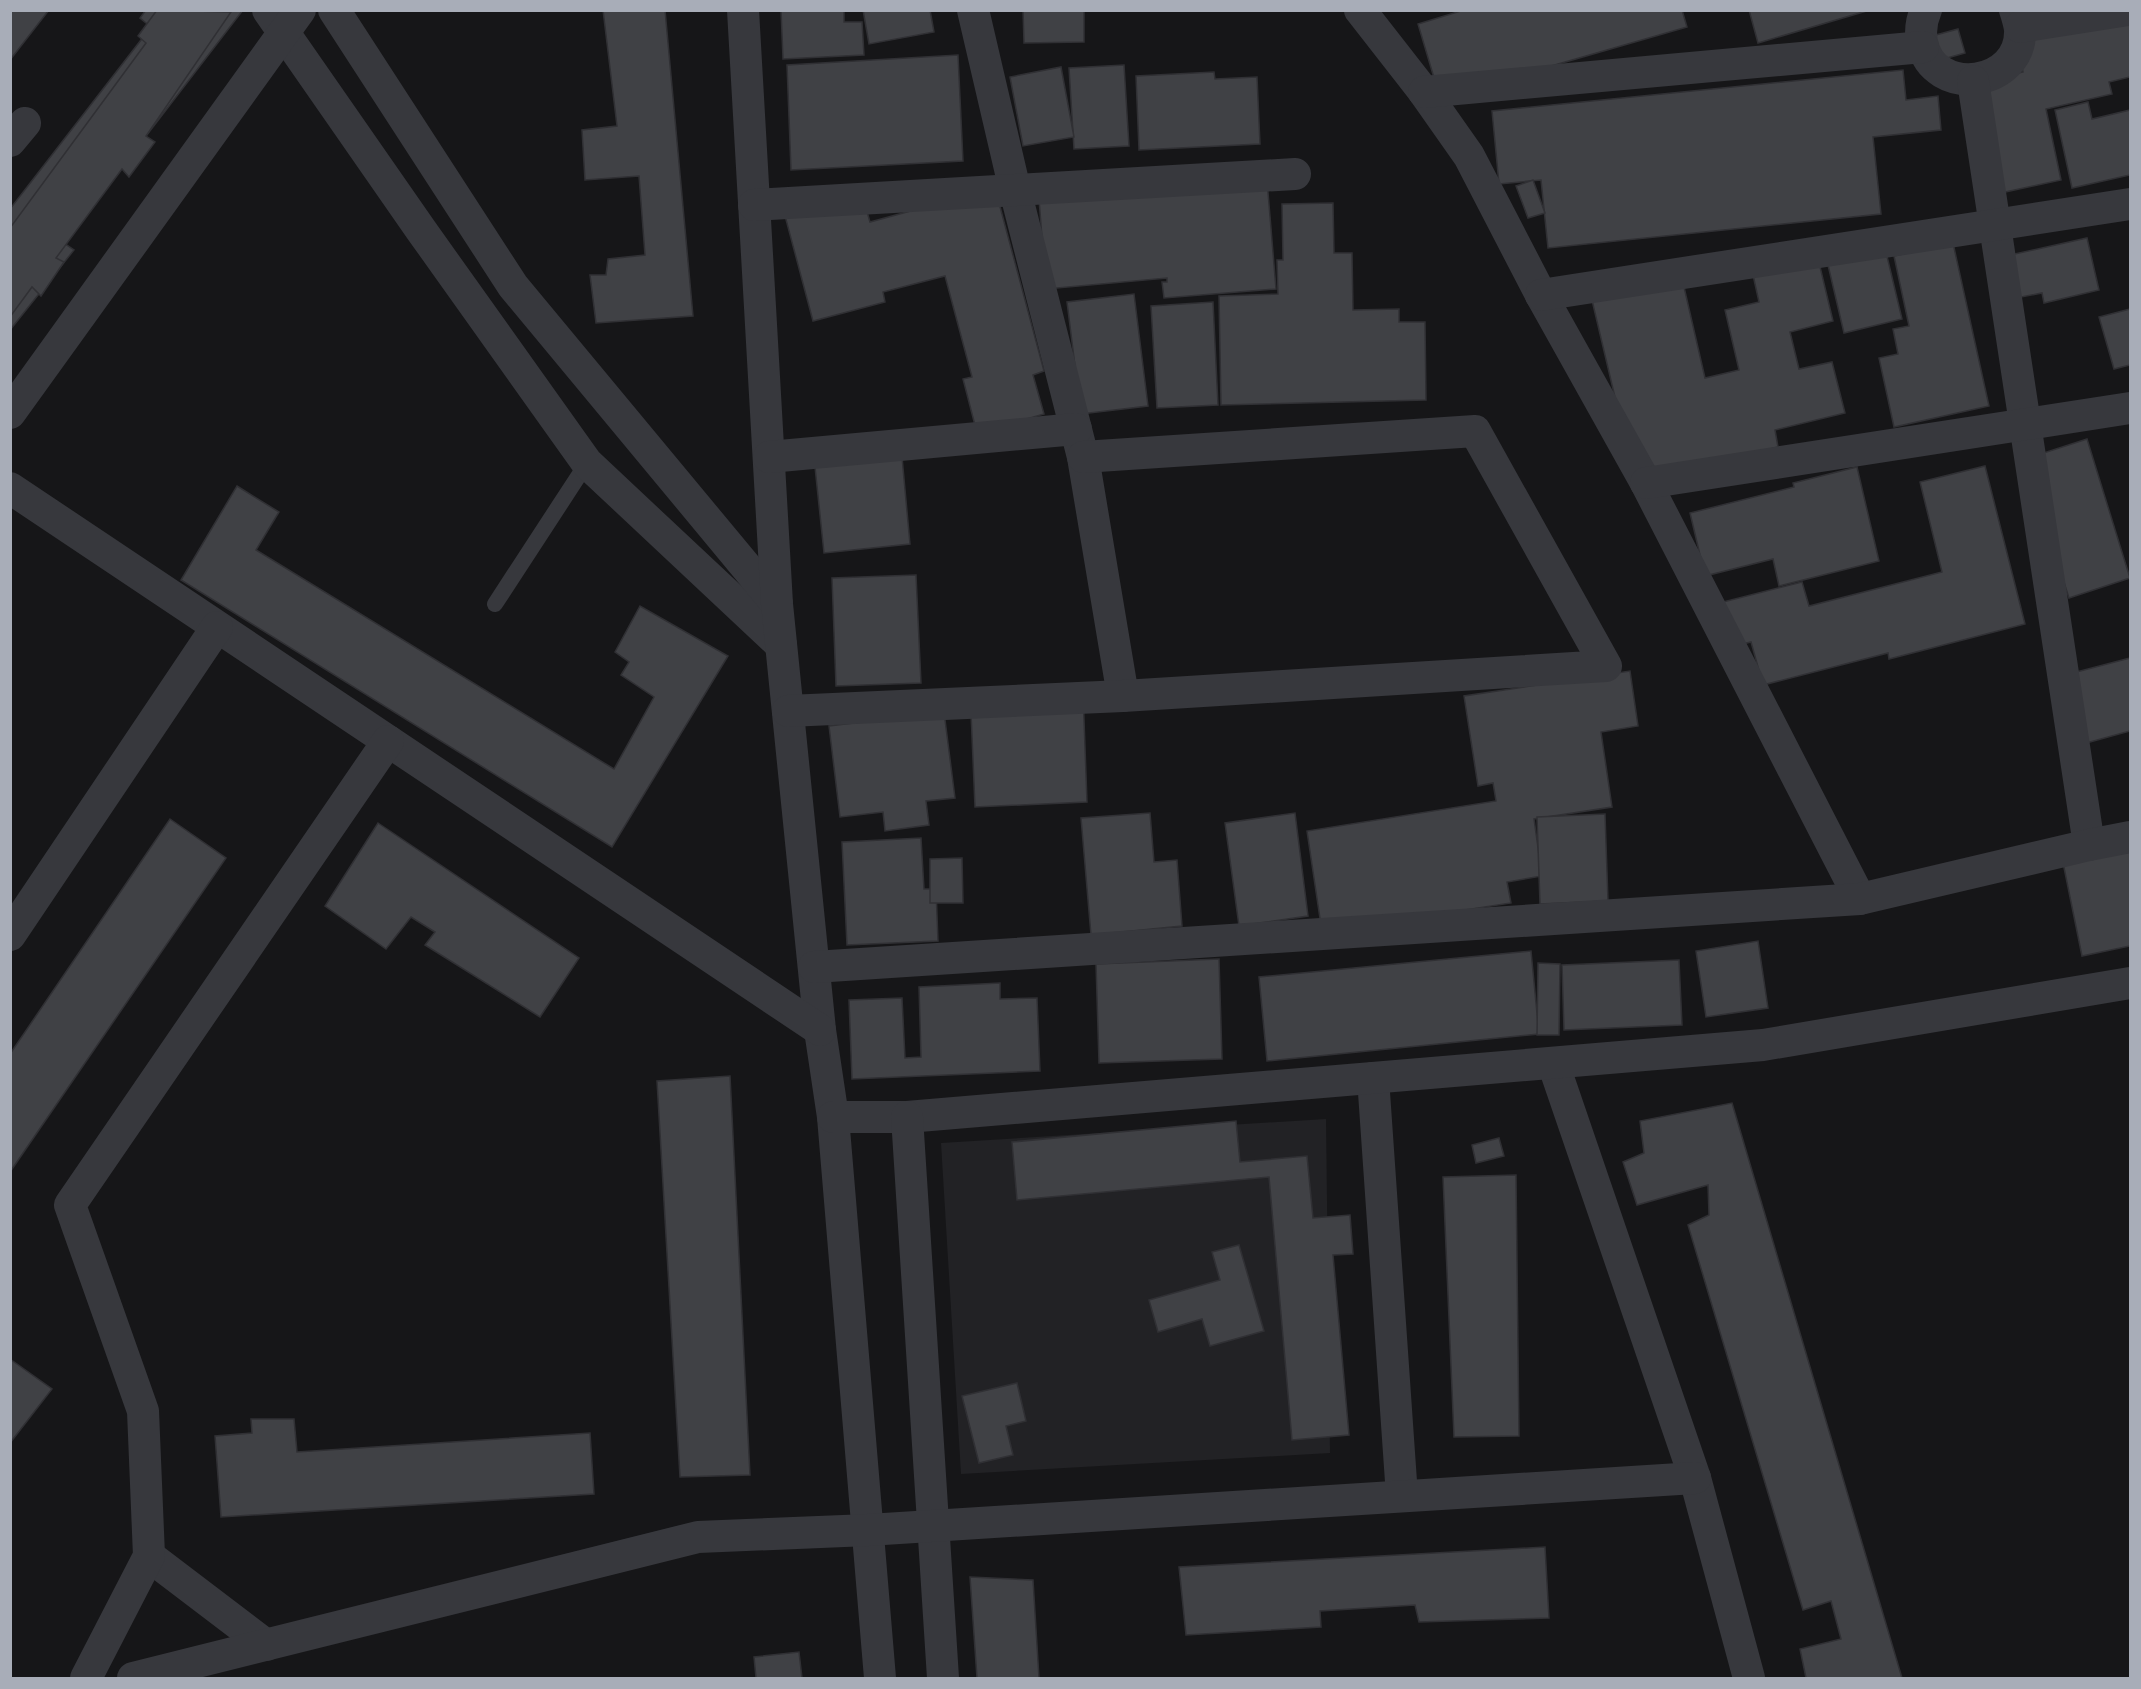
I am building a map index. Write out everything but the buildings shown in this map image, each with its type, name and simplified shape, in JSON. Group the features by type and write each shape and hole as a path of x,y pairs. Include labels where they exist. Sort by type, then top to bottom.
{"street":[{"path":"334,10 513,286 777,604"},
{"path":"743,10 777,604 820,1030 834,1117 880,1678"},
{"path":"973,10 1015,190 1080,443 1123,696"},
{"path":"1360,10 1469,156 1541,296 1646,483 1860,899"},
{"path":"1926,10 1920,32 1923,47 1930,61 1941,72 1973,81 1998,72 2008,63 2015,51 2017,19 2128,10"},
{"path":"10,413 284,18 421,230 587,463 781,645"},
{"path":"1424,93 1923,47"},
{"path":"1973,81 2089,845"},
{"path":"754,205 1295,174"},
{"path":"1541,296 2130,204"},
{"path":"1646,483 2130,408"},
{"path":"769,457 1080,443 1475,431 1606,666 1123,696 788,711"},
{"path":"10,488 820,1030"},
{"path":"10,935 217,627"},
{"path":"86,1678 149,1556 143,1411 70,1205 388,741"},
{"path":"814,967 1860,899 2130,837"},
{"path":"834,1117 907,1117 1763,1045 2130,983"},
{"path":"1553,1063 1695,1478 1749,1678"},
{"path":"1373,1078 1402,1497"},
{"path":"907,1117 943,1678"},
{"path":"133,1678 698,1537 868,1530 1695,1478"},
{"path":"149,1556 266,1646"}],"lane":[{"path":"495,604 587,463"}],"shaded area":[{"path":"1326,1119 1330,1453 961,1474 941,1143"}]}
